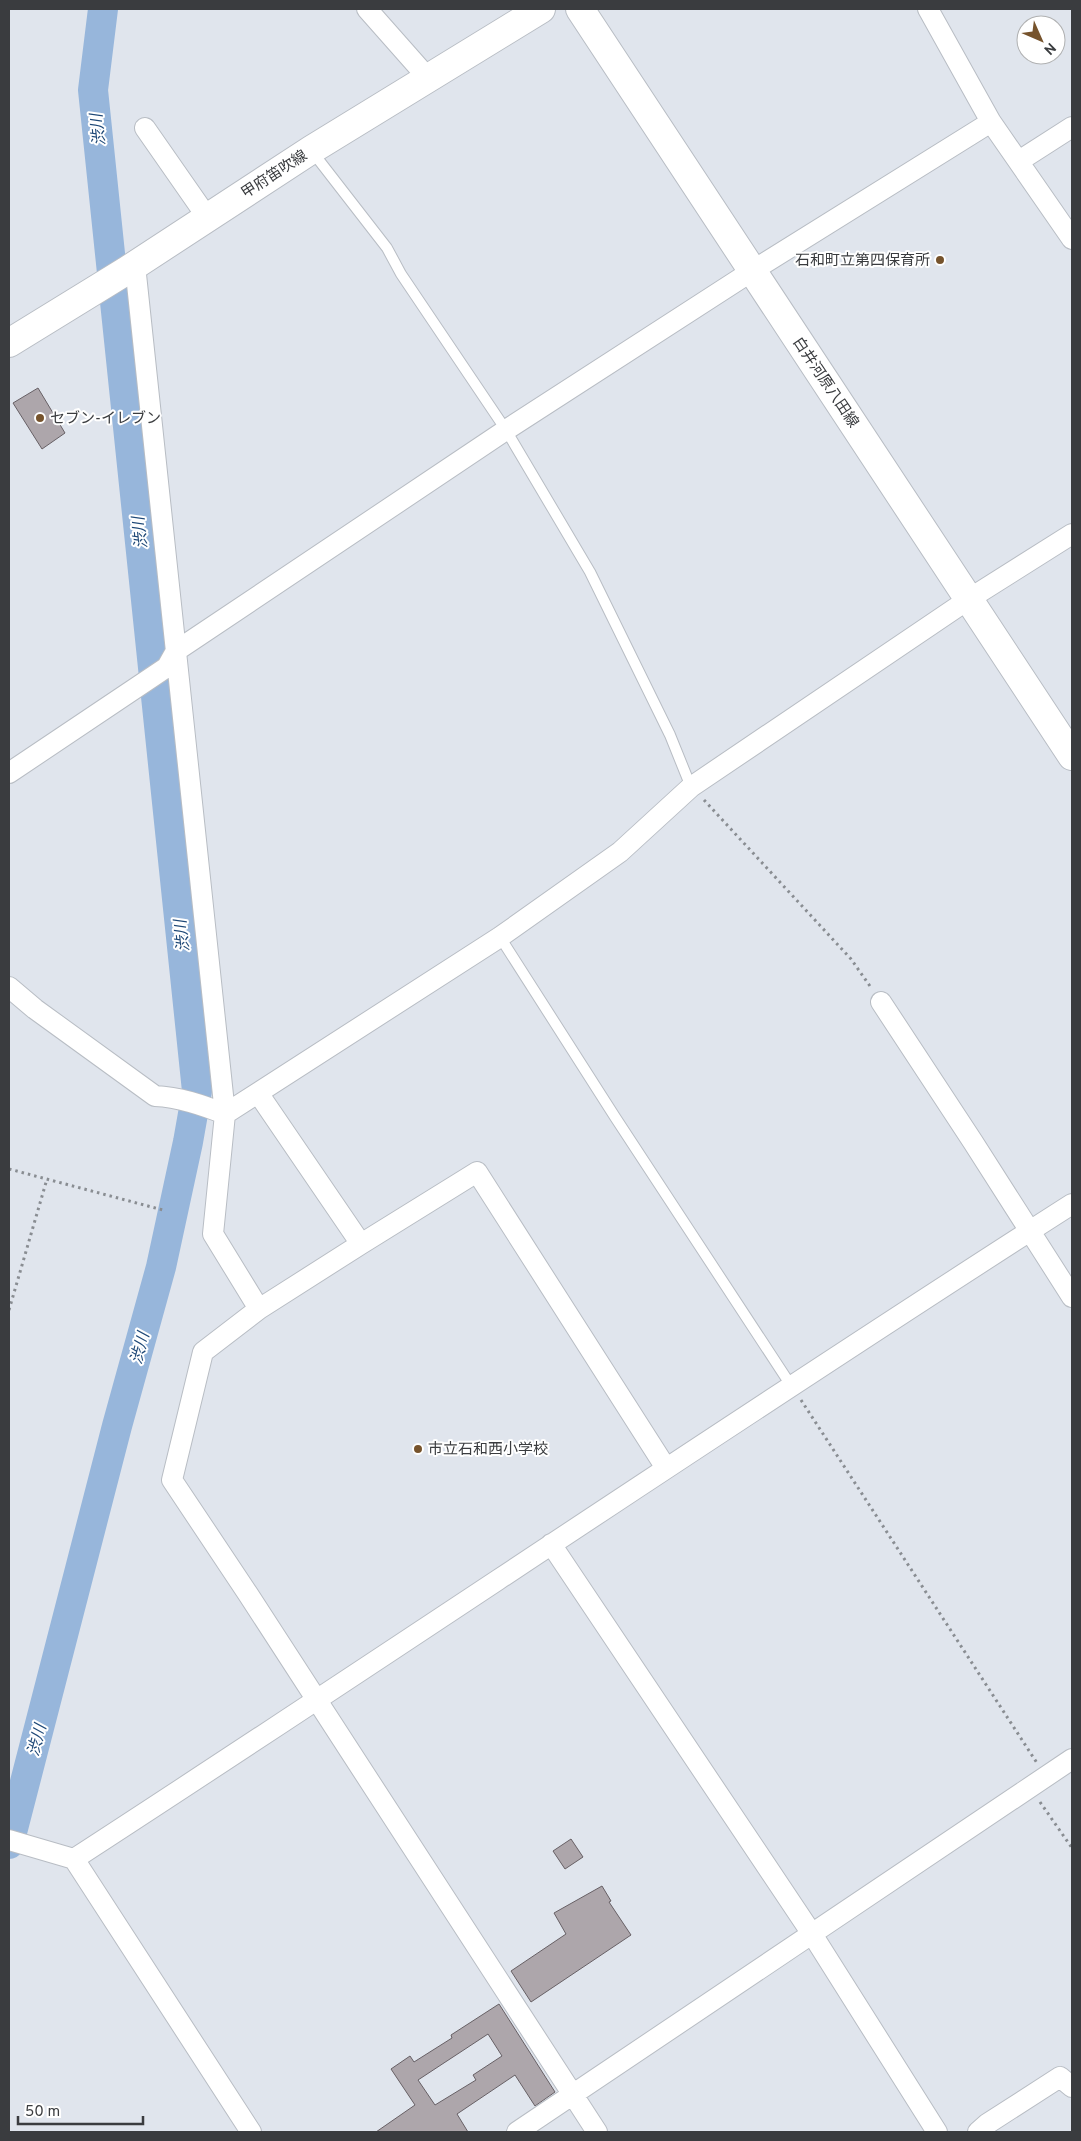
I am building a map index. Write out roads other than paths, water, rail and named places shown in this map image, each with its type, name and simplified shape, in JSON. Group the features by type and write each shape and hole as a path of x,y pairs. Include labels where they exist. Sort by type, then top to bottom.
{"main road":[{"name":"甲府笛吹線","path":"9,343 131,268 311,150 541,9"},
{"name":"白井河原八田線","path":"580,9 1072,756"}],"street":[{"path":"367,9 428,78"},
{"path":"928,9 991,122 1072,239"},
{"path":"9,773 135,690 172,659 506,430 752,272 991,122"},
{"path":"1019,161 1072,127"},
{"path":"145,128 208,217"},
{"path":"131,268 217,1111 214,1234 259,1310"},
{"path":"9,987 35,1009 155,1096 171,1097 217,1111 258,1093 500,937 620,852 691,786 969,599 1072,534"},
{"path":"881,1002 1072,1297"},
{"path":"258,1093 361,1244"},
{"path":"597,2132 172,1480 203,1352 259,1310 478,1172 666,1468"},
{"path":"74,1859 316,1702 666,1468 1072,1204"},
{"path":"552,1544 812,1934 937,2132"},
{"path":"517,2132 1072,1759"},
{"path":"9,1840 74,1859 251,2132"},
{"path":"978,2132 987,2124 1060,2077 1072,2087"}],"lane":[{"path":"311,150 387,248 402,274 506,430 590,572 670,735 691,786"},
{"path":"500,937 615,1117 792,1387"}],"waterway":[{"name":"渋川","path":"9,1844 117,1426 161,1267 197,1091 93,90 103,9"}],"place":[{"name":"石和町立第四保育所","path":"940,260"},
{"name":"セブン-イレブン","path":"40,418"},
{"name":"市立石和西小学校","path":"418,1449"}]}
